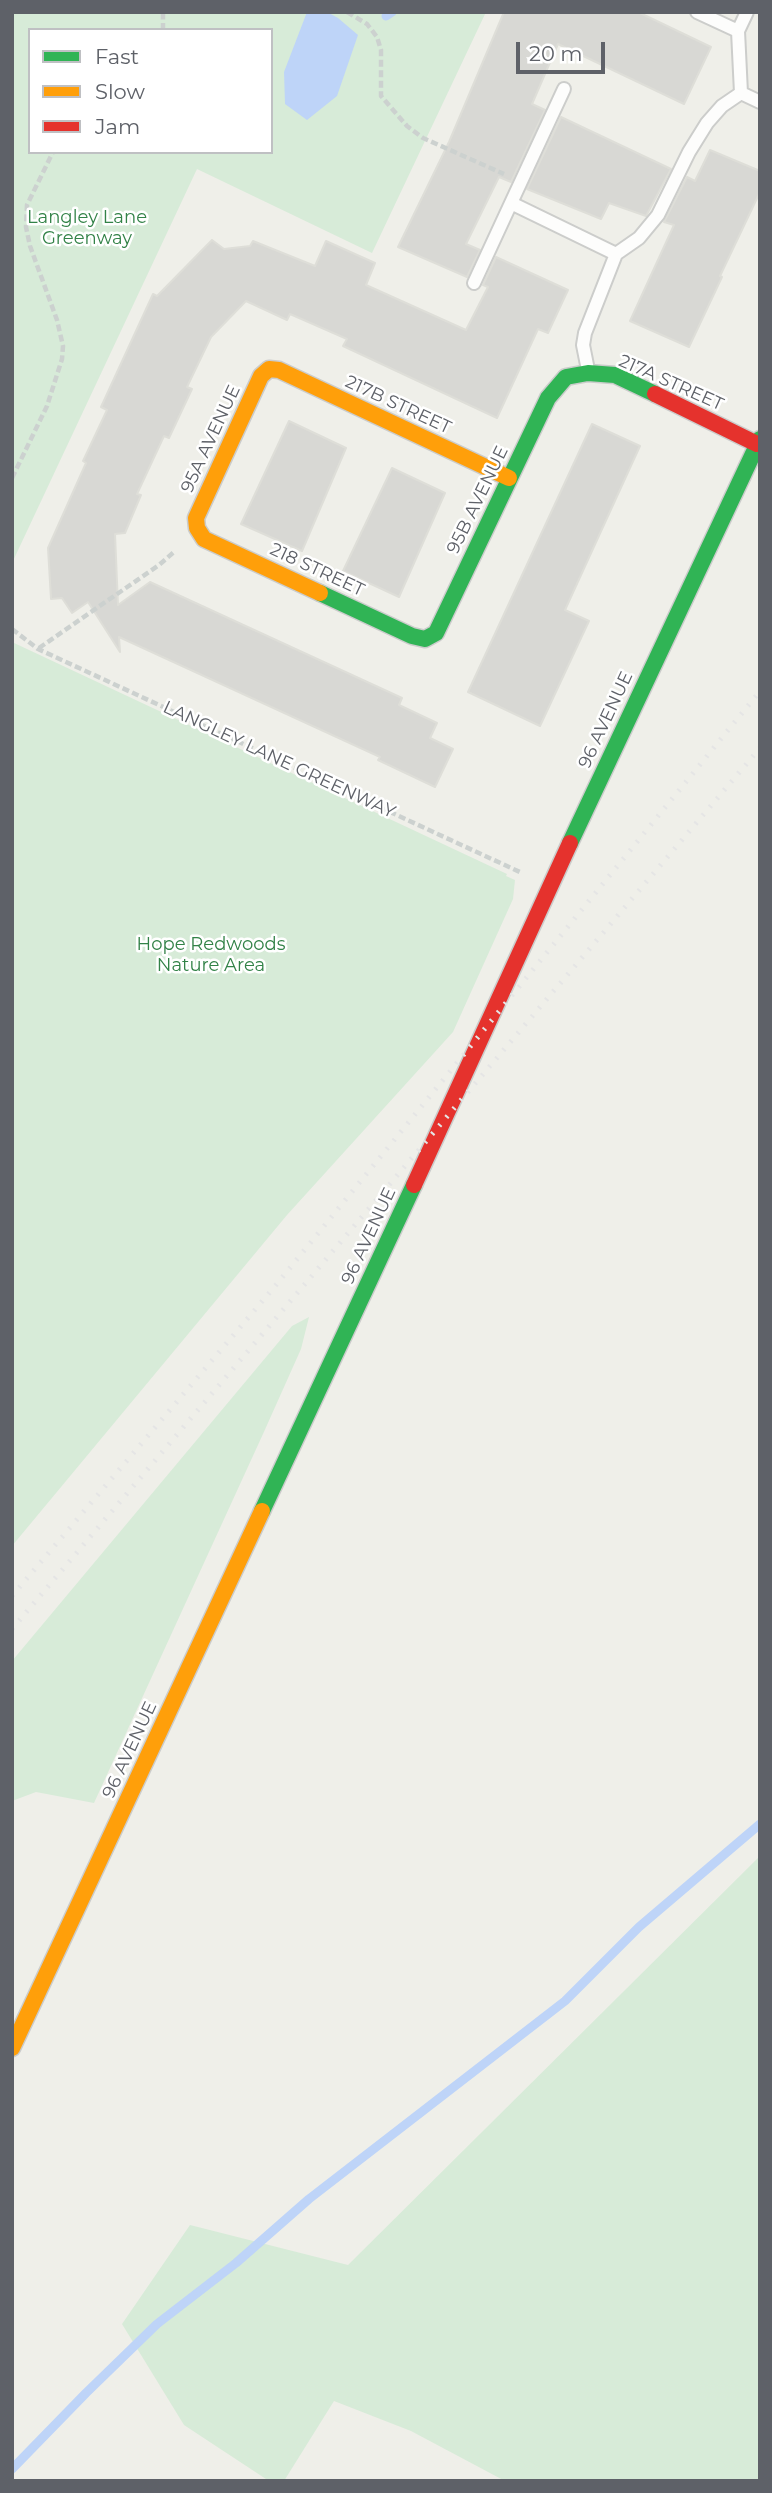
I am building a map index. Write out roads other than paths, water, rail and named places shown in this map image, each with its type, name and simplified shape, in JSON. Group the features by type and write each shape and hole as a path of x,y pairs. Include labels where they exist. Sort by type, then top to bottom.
{"main road":[{"name":"217B STREET","path":"269,369 279,370 509,478"},
{"name":"95A AVENUE","path":"197,528 195,518 261,376 269,369"},
{"name":"217A STREET","path":"566,377 588,373 615,375 758,442"},
{"name":"95B AVENUE","path":"425,639 436,633 548,398 566,377"},
{"name":"96 AVENUE","path":"12,2048 758,442"},
{"name":"218 STREET","path":"197,528 204,539 412,636 425,639"}],"lane":[{"path":"697,12 738,31"},
{"path":"741,93 738,31 747,12"},
{"path":"474,283 564,89"},
{"path":"741,93 760,102"},
{"path":"588,373 583,345 585,333 616,254 639,237 658,215 689,152 707,123 722,106 741,93"},
{"path":"511,203 616,254"}],"water":[{"path":"307,12 327,12 358,35 337,96 307,120 285,104 284,72"}],"waterway":[{"path":"386,16 392,12"},
{"path":"12,2469 157,2324 236,2263 309,2199 565,2001 639,1927 760,1824"}],"railway":[{"path":"12,1596 276,1285 760,691"},
{"path":"12,1629 760,748"}],"park label":[{"name":"Langley Lane Greenway","path":"87,228"},
{"name":"Hope Redwoods Nature Area","path":"211,955"}]}
